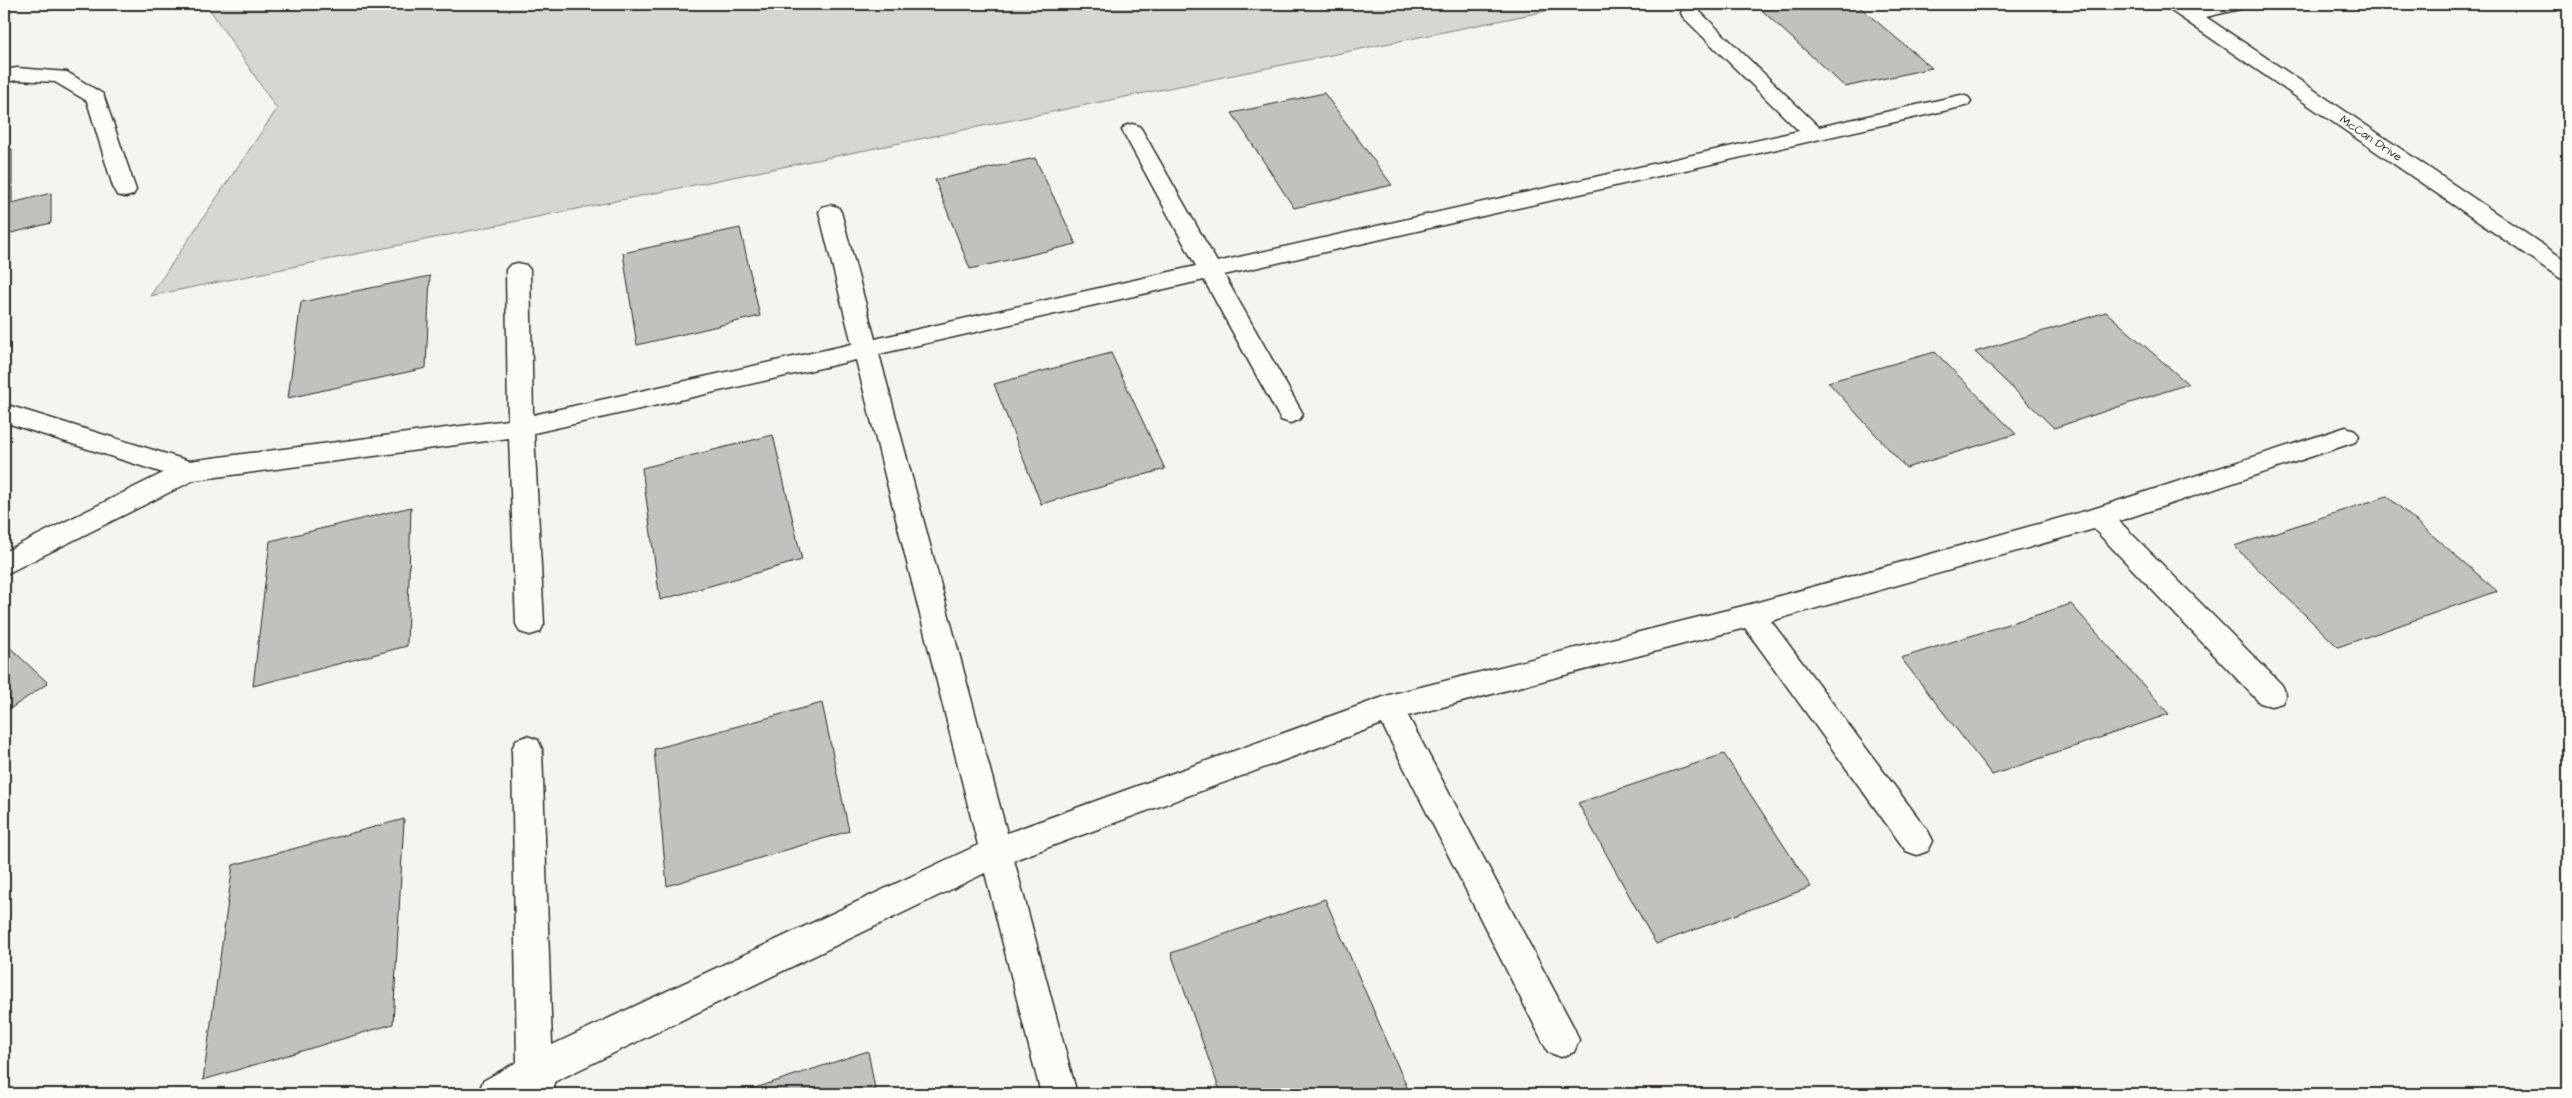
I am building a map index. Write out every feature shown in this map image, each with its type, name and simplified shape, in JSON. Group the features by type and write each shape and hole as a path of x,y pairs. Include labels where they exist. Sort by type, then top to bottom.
{"street":[{"path":"2182,9 2237,4"},
{"name":"McCan Drive","path":"2182,9 2568,273"},
{"path":"1690,13 1814,134"},
{"path":"4,76 17,74 60,76 96,98 125,190"},
{"path":"4,564 189,471 521,427 1961,101"},
{"path":"1132,130 1290,414"},
{"path":"830,212 1059,1094"},
{"path":"518,270 521,427 530,624"},
{"path":"4,413 189,471"},
{"path":"496,1094 536,1083 996,852 1389,708 1750,615 2099,517 2346,436"},
{"path":"2099,517 2271,694"},
{"path":"1750,615 1917,842"},
{"path":"1389,708 1561,1040"},
{"path":"527,749 536,1083"}],"shaded area":[{"path":"206,4 1581,4 150,296 277,109"}],"building":[{"path":"1755,4 1856,4 1932,68 1845,87"},
{"path":"1324,93 1392,185 1294,208 1232,113"},
{"path":"12,149 12,203 51,193 51,223 8,234 9,254 4,256 4,151"},
{"path":"1035,158 1076,244 970,269 935,180"},
{"path":"740,228 760,316 637,345 623,253"},
{"path":"430,276 426,368 288,398 301,302"},
{"path":"2106,312 2188,384 2054,428 1975,352"},
{"path":"1935,352 2016,434 1906,468 1828,382"},
{"path":"1111,353 1165,469 1041,504 994,384"},
{"path":"773,435 802,560 660,600 642,468"},
{"path":"2387,496 2497,591 2338,647 2234,546"},
{"path":"411,507 407,646 253,686 270,541"},
{"path":"2071,604 2169,714 1992,775 1901,658"},
{"path":"4,642 48,683 4,713"},
{"path":"822,703 849,831 667,886 654,749"},
{"path":"1724,754 1811,887 1656,944 1578,803"},
{"path":"404,819 393,1024 203,1080 233,865"},
{"path":"1325,899 1410,1094 1221,1094 1171,953"},
{"path":"868,1051 876,1094 737,1094"}]}
